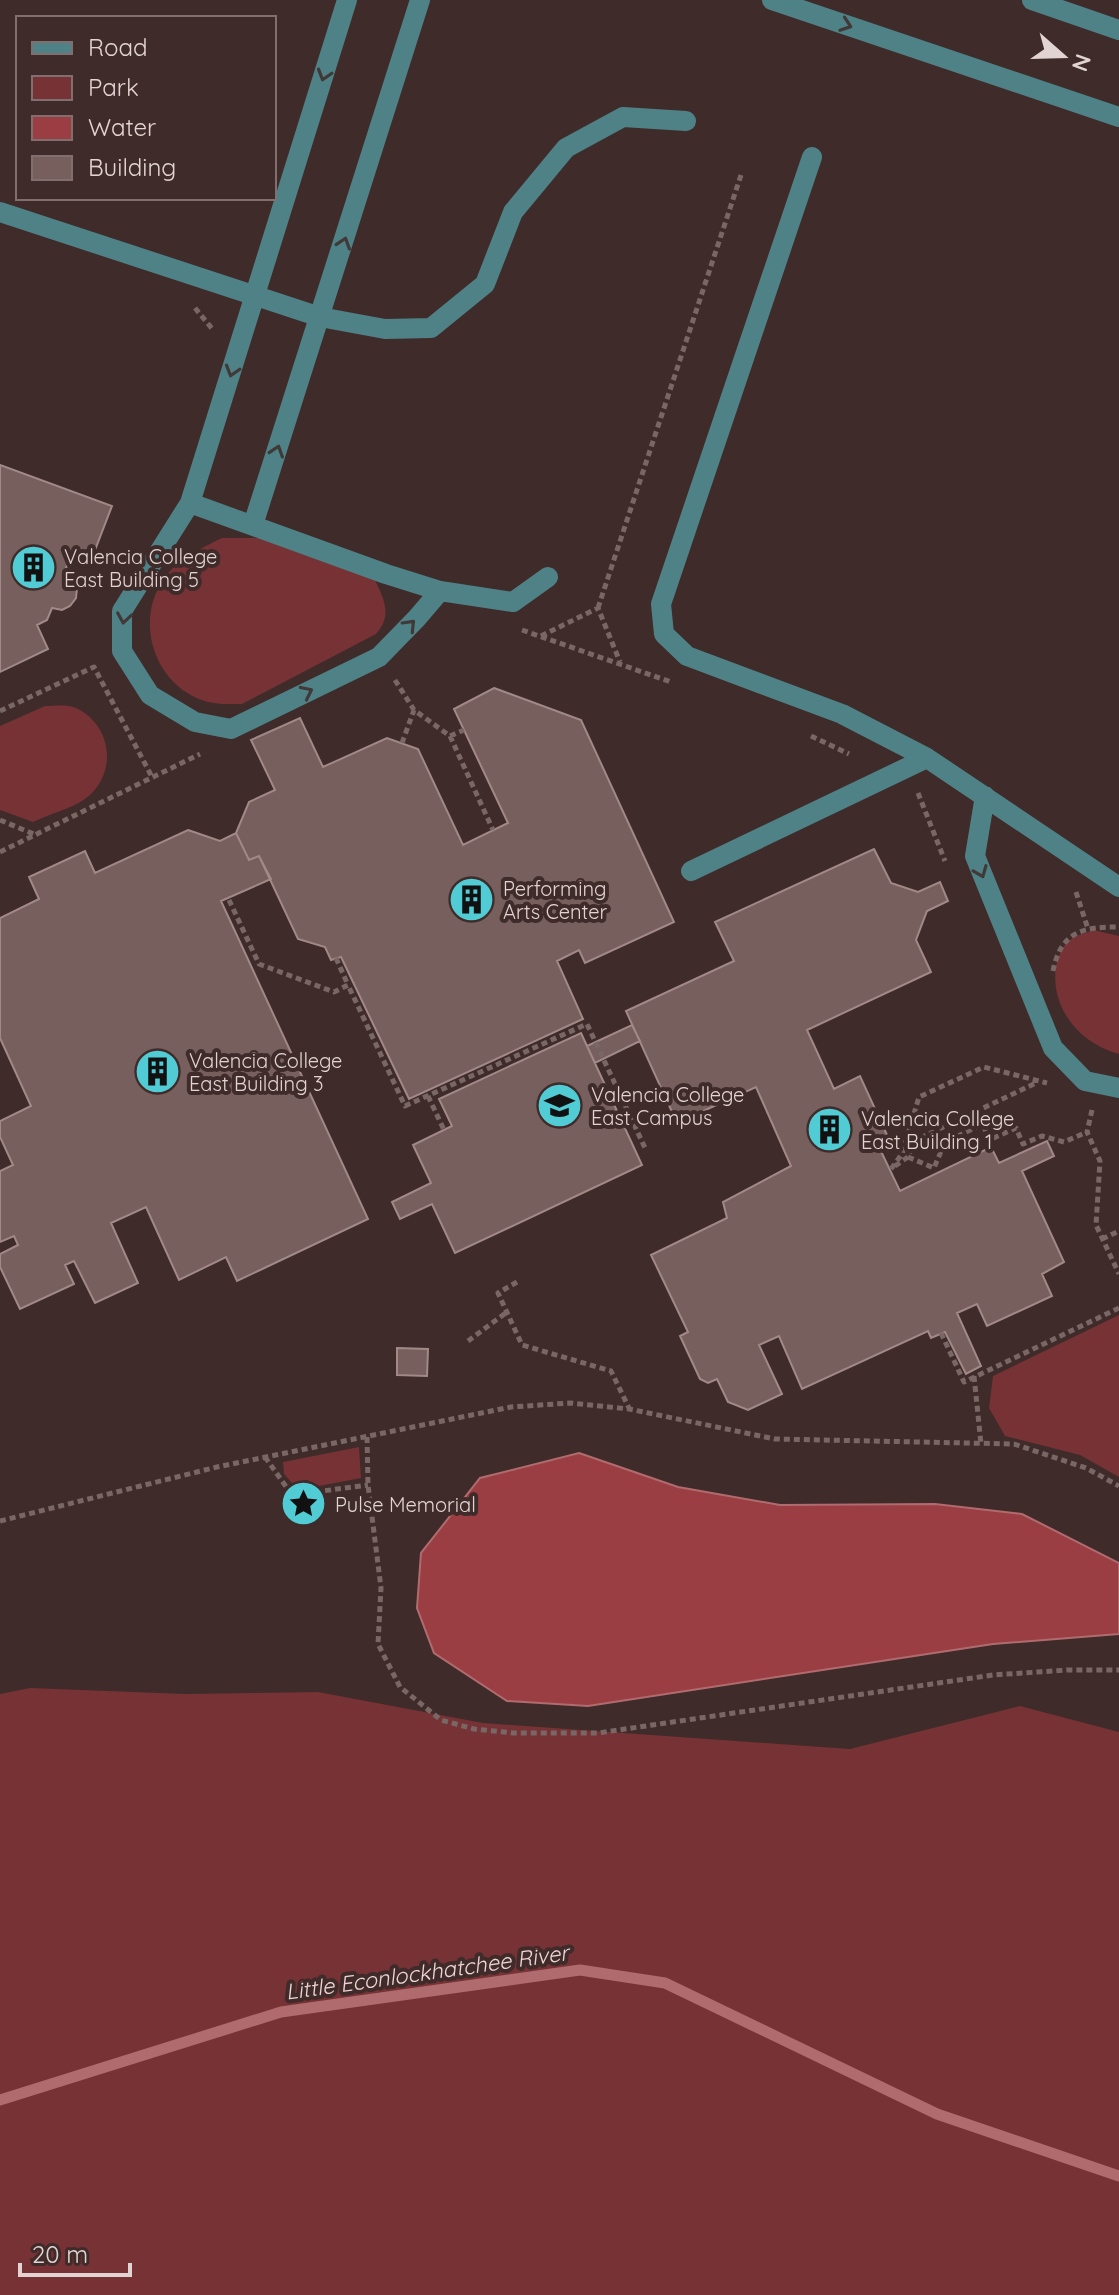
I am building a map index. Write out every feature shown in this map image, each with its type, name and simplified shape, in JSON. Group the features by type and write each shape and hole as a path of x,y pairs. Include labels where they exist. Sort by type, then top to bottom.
{"street":[{"path":"347,0 190,503 122,611 122,651 150,695 195,722 231,729 379,657 440,591"},
{"path":"253,525 420,0"},
{"path":"772,0 1119,117"},
{"path":"1032,0 1119,30"},
{"path":"0,212 320,317 385,329 431,328 485,284 513,212 566,148 623,117 686,121"},
{"path":"812,157 661,604 664,634 687,656 842,714 927,758 1119,887"},
{"path":"190,503 440,591 513,602 548,577"},
{"path":"691,871 927,758"},
{"path":"985,796 975,856 1053,1048 1085,1081 1119,1088"}],"path":[{"path":"621,663 598,608 742,172"},
{"path":"190,303 214,328 215,343"},
{"path":"541,636 598,608"},
{"path":"514,628 673,683"},
{"path":"0,711 94,667 152,777"},
{"path":"381,683 393,676 414,710 450,736 493,830"},
{"path":"402,743 414,710"},
{"path":"450,736 464,730"},
{"path":"799,731 929,798"},
{"path":"0,852 206,751"},
{"path":"0,820 37,835"},
{"path":"1084,889 1072,881 1088,929"},
{"path":"229,900 259,964 334,992 348,985"},
{"path":"1052,974 1055,959 1068,936 1092,927 1119,927"},
{"path":"336,958 405,1106 587,1024 646,1150"},
{"path":"1039,1082 914,1141 908,1157 891,1169 902,1154 919,1097 984,1067 1051,1084"},
{"path":"428,1096 444,1130"},
{"path":"1093,1109 1087,1132 1100,1161 1096,1225 1119,1274"},
{"path":"908,1157 934,1168 945,1142 983,1124 989,1140 1016,1128 1023,1144 1042,1136 1064,1142 1087,1132"},
{"path":"1102,1239 1119,1231"},
{"path":"517,1282 498,1293 522,1345 611,1371 629,1409"},
{"path":"941,1333 964,1382 1119,1308"},
{"path":"468,1341 507,1312"},
{"path":"974,1376 981,1444"},
{"path":"0,1521 265,1457 511,1407 570,1403 629,1409 775,1439 1014,1444 1086,1468 1119,1486"},
{"path":"367,1437 368,1485 381,1588 378,1644 400,1687 441,1720 474,1729 514,1733 598,1733 993,1675 1119,1670"},
{"path":"265,1457 292,1495 368,1485"}],"green space":[{"path":"222,538 264,538 374,578 385,607 381,627 376,634 242,704 220,704 199,699 170,679 160,665 150,631 150,614 163,580 175,566"},
{"path":"45,706 72,707 88,716 104,738 106,764 96,789 85,799 33,822 0,810 0,726"},
{"path":"1093,930 1119,936 1119,1054 1080,1033 1063,1010 1055,982 1056,967 1065,945 1072,938"},
{"path":"1119,1315 1119,1477 1080,1455 1005,1436 989,1408 993,1376"},
{"path":"359,1447 361,1478 319,1486 307,1480 292,1483 284,1474 283,1462"},
{"path":"30,1688 185,1694 318,1692 483,1723 850,1749 1020,1706 1119,1732 1119,2295 0,2295 0,1694"}],"water":[{"path":"579,1453 678,1487 780,1505 935,1504 1022,1514 1119,1563 1119,1634 993,1644 588,1706 507,1701 434,1653 417,1608 421,1553 480,1478"}],"building":[{"name":"Valencia College East Building 5","path":"0,465 112,506 90,563 71,556 64,573 72,578 77,588 76,598 62,610 52,608 47,620 37,625 48,649 0,672"},
{"name":"Performing Arts Center","path":"494,688 581,720 674,922 585,963 579,950 557,961 583,1019 409,1099 341,957 331,960 325,947 298,939 259,856 249,860 236,833 249,802 275,790 251,740 300,718 323,767 387,738 418,749 463,845 508,823 454,709"},
{"name":"Valencia College East Building 3","path":"188,830 220,841 236,833 249,860 259,856 271,879 221,901 368,1219 237,1281 226,1257 179,1280 146,1207 111,1223 138,1283 95,1303 74,1261 65,1265 74,1284 20,1309 0,1267 0,1254 18,1245 14,1236 0,1242 0,1171 13,1165 0,1137 0,1121 31,1106 0,1038 0,918 39,899 29,877 85,851 95,873"},
{"name":"Valencia College East Building 1","path":"874,849 891,883 918,892 940,882 948,901 927,911 916,940 931,972 807,1030 834,1089 860,1076 888,1137 877,1143 900,1191 991,1147 999,1163 1047,1141 1054,1156 1022,1171 1064,1262 1042,1274 1052,1296 987,1326 977,1304 957,1313 981,1366 966,1374 945,1332 931,1338 928,1331 802,1389 779,1336 759,1345 782,1394 748,1410 728,1402 717,1379 708,1383 700,1379 680,1336 688,1332 651,1255 727,1218 723,1202 791,1166 756,1087 677,1123 626,1011 734,961 715,922"},
{"path":"632,1025 640,1041 595,1063 587,1046"},
{"path":"581,1033 642,1165 455,1253 432,1204 400,1219 392,1202 431,1183 413,1145 452,1126 439,1099"},
{"path":"397,1348 428,1349 427,1376 397,1375"}],"waterway":[{"name":"Little Econlockhatchee River","path":"0,2100 281,2012 580,1970 665,1983 937,2114 1119,2176"}],"place":[{"name":"Valencia College East Building 5","path":"33,568"},
{"name":"Performing Arts Center","path":"472,900"},
{"name":"Valencia College East Building 3","path":"158,1072"},
{"name":"Valencia College East Campus","path":"560,1105"},
{"name":"Valencia College East Building 1","path":"830,1130"},
{"name":"Pulse Memorial","path":"304,1504"}]}
